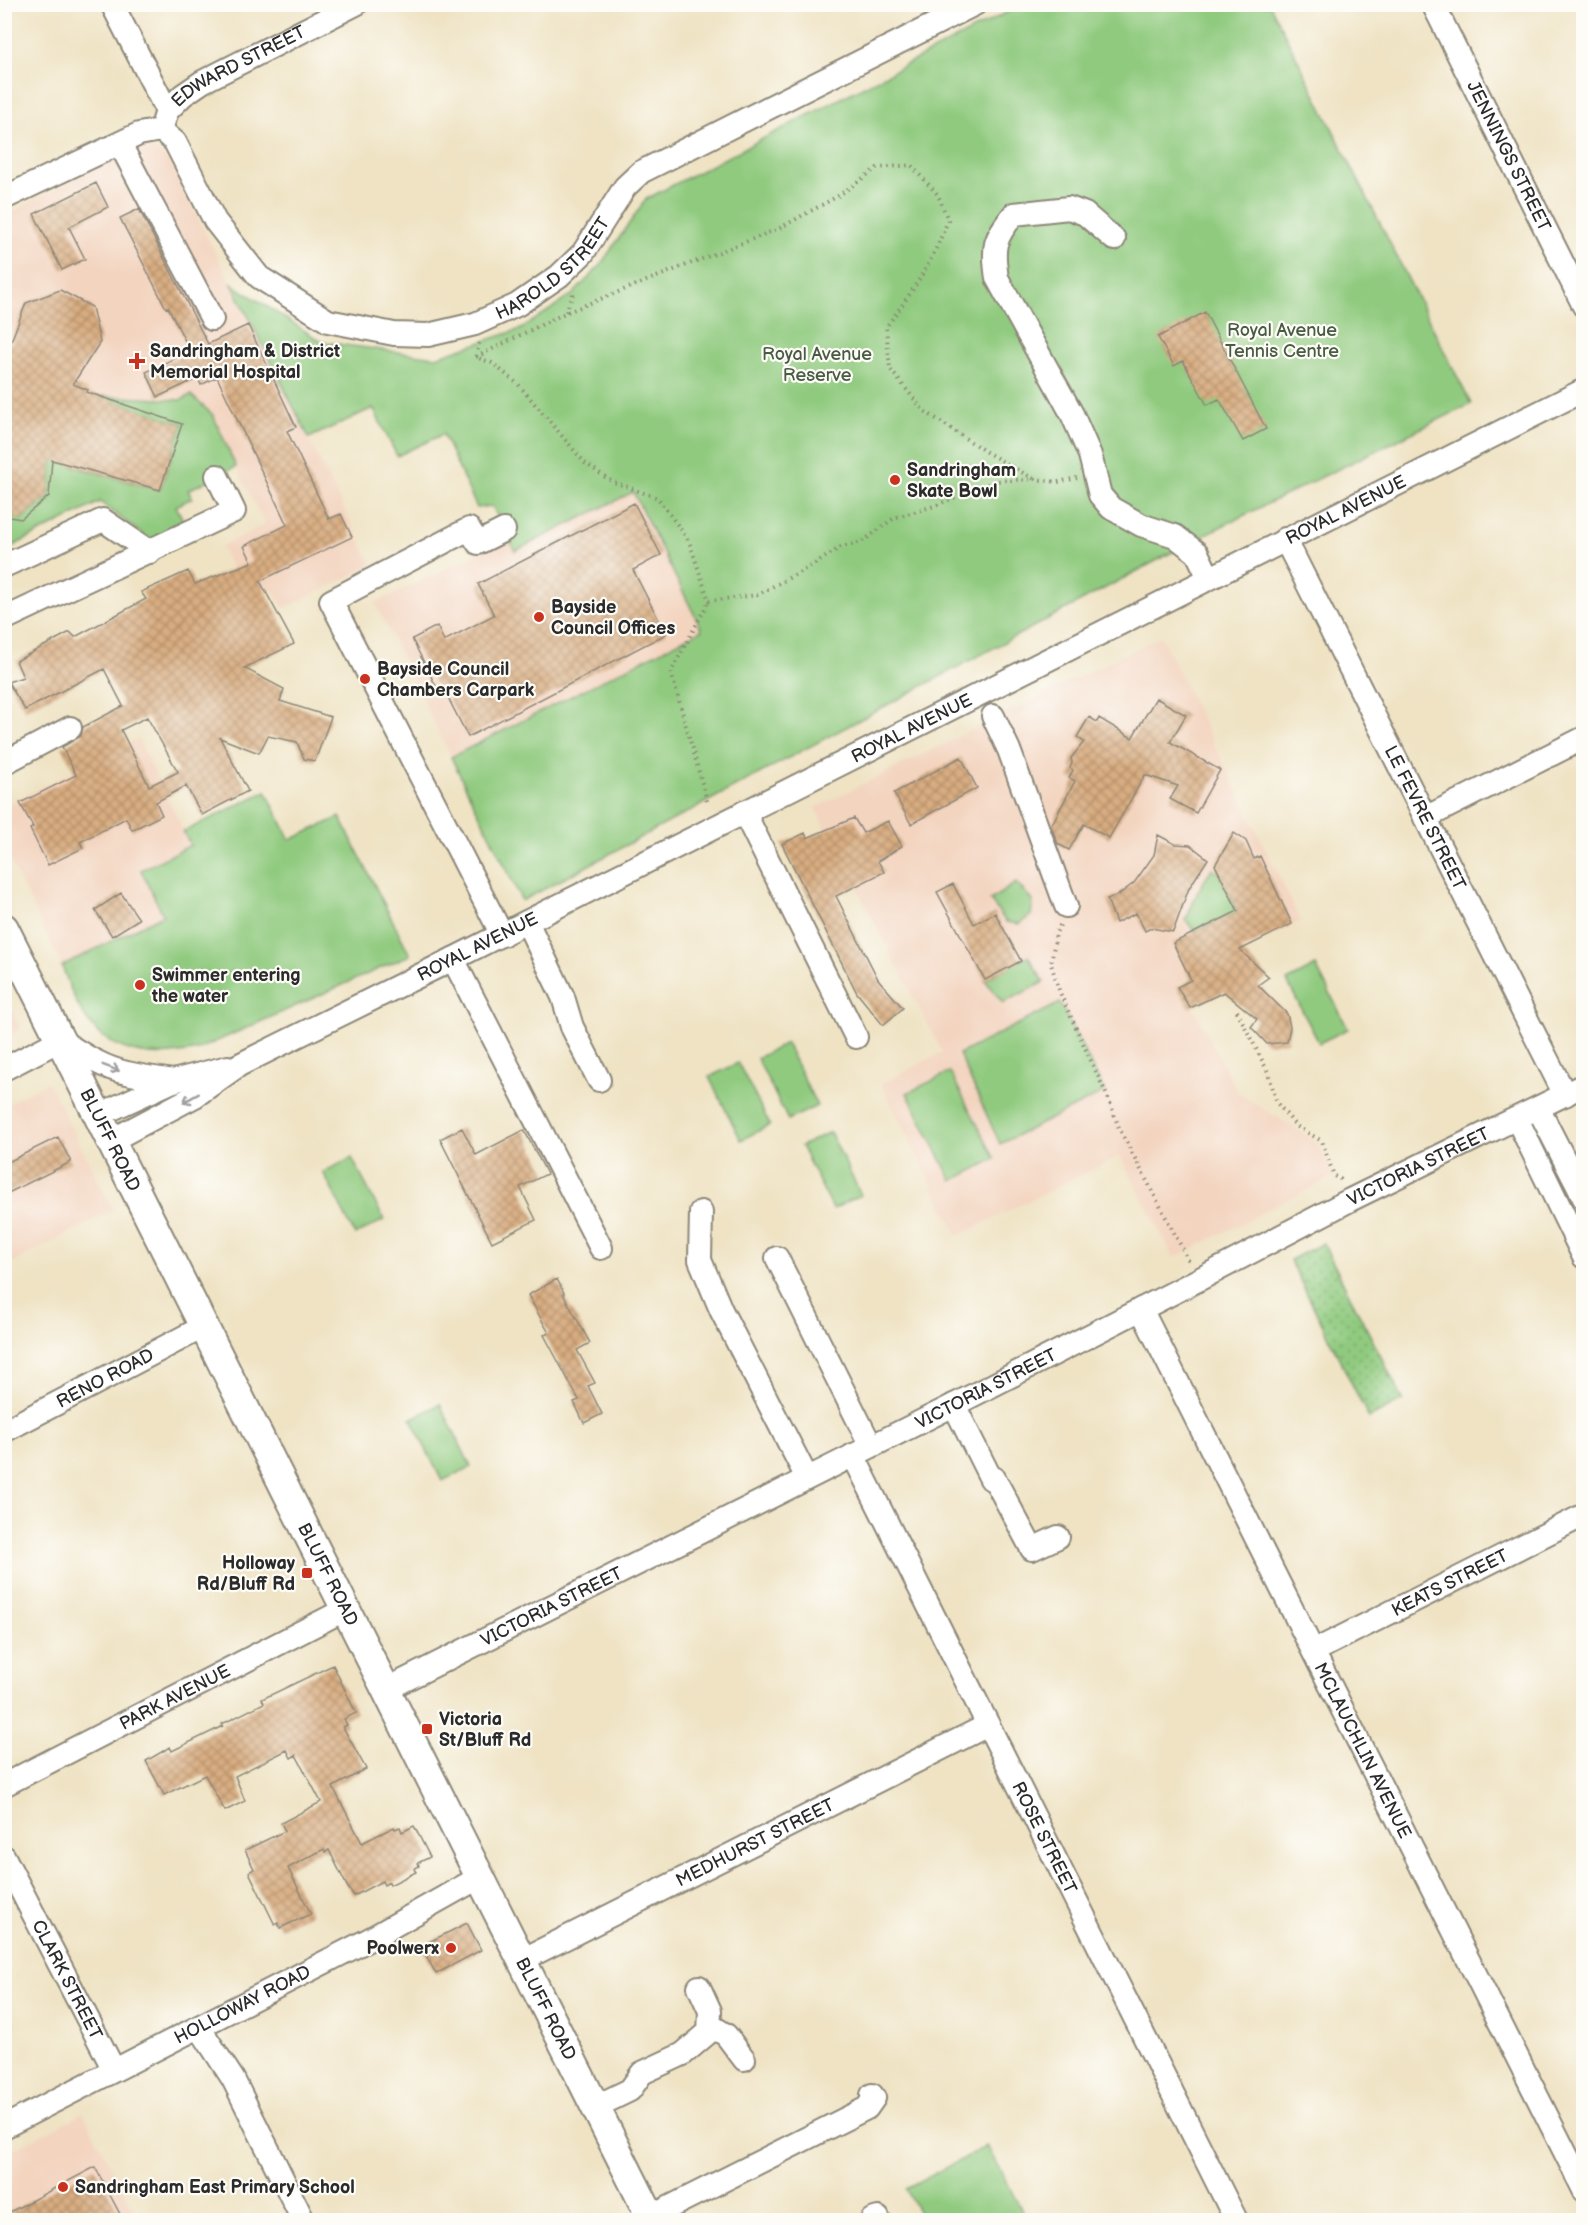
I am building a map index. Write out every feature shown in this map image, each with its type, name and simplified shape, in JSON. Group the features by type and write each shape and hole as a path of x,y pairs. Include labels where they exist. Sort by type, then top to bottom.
{"main road":[{"name":"BLUFF ROAD","path":"4,928 106,1127 651,2219"}],"street":[{"name":"HAROLD STREET","path":"112,4 164,121 215,221 259,277 328,321 394,334 428,335 475,324 517,305 559,276 583,253 625,187 641,172 975,4"},
{"name":"EDWARD STREET","path":"4,198 164,121 183,95 202,82 356,4"},
{"name":"JENNINGS STREET","path":"1433,4 1584,306"},
{"path":"120,144 212,319"},
{"path":"1114,239 1085,214 1069,208 1014,214 998,233 993,255 997,278 1072,414 1090,454 1100,495 1111,508 1141,525 1175,536 1197,553 1209,578"},
{"name":"ROYAL AVENUE","path":"106,1127 195,1096 239,1065 1584,390"},
{"path":"4,619 234,512 217,476"},
{"path":"4,566 103,520 150,552"},
{"path":"501,935 331,601 469,529 478,543 504,530"},
{"name":"LE FEVRE STREET","path":"1285,539 1425,818 1574,1090"},
{"path":"993,716 1009,750 1066,906"},
{"path":"4,763 70,728"},
{"path":"1425,818 1584,738"},
{"path":"744,812 856,1037"},
{"path":"527,922 563,998 572,1027 599,1080"},
{"path":"453,959 601,1248"},
{"path":"4,1069 60,1040 110,1068 173,1081"},
{"name":"ROYAL AVENUE","path":"106,1127 173,1081 239,1065"},
{"name":"VICTORIA STREET","path":"387,1689 954,1405 1350,1200 1574,1090"},
{"path":"1538,1108 1584,1197"},
{"path":"1517,1119 1584,1257"},
{"path":"701,1212 700,1260 721,1310 807,1478"},
{"name":"ROSE STREET","path":"777,1258 988,1725 1236,2220"},
{"name":"MCLAUCHLIN AVENUE","path":"1141,1309 1584,2190"},
{"name":"RENO ROAD","path":"4,1431 205,1326"},
{"path":"954,1405 991,1479 994,1478 1032,1549 1058,1537"},
{"name":"KEATS STREET","path":"1314,1651 1584,1515"},
{"name":"PARK AVENUE","path":"4,1785 346,1609"},
{"name":"MEDHURST STREET","path":"522,1960 988,1725"},
{"name":"CLARK STREET","path":"4,1857 114,2070"},
{"name":"HOLLOWAY ROAD","path":"4,2127 370,1939 480,1877"},
{"path":"595,2107 630,2090 642,2073 683,2054 709,2032 711,2011 699,1987"},
{"path":"205,2024 303,2220"},
{"path":"710,2025 726,2035 744,2059"},
{"path":"651,2219 867,2108 873,2102 872,2095"}],"path":[{"path":"476,357 565,313 778,229 837,196 878,168 910,165 938,195 948,219 939,243 917,285 886,327 890,369 923,410 987,452 1034,479"},
{"path":"475,324 480,347 476,357"},
{"path":"476,357 492,363 518,384 585,464 611,481 658,498 689,541 709,601 671,672 707,801"},
{"path":"709,601 757,595 841,547 862,542 894,518 934,506 995,481 1034,479 1058,482 1096,475"},
{"path":"1066,906 1067,911 1056,933 1051,964 1060,993 1109,1100 1119,1128 1198,1280"},
{"path":"1237,1011 1268,1072 1277,1103 1296,1126 1322,1141 1334,1176 1340,1179 1350,1200"}],"shaded area":[{"name":"Sandringham & District Memorial Hospital","path":"145,143 169,160 372,565 283,609 273,590 248,602 221,546 265,524 236,467 188,489 192,498 176,506 185,524 151,541 100,502 5,550 5,215"},
{"name":"Bayside Council Offices","path":"633,492 702,631 451,757 375,603 508,539 515,551"},
{"path":"1161,636 1301,921 1180,983 1238,1093 1317,1142 1334,1176 1174,1258 1120,1156 958,1236 881,1084 942,1052 815,808"},
{"path":"138,739 191,845 163,915 62,966 5,851 5,806"},
{"path":"4,995 21,1029 5,1037 4,1037"},
{"path":"48,1082 113,1210 8,1265 5,1258 5,1105"},
{"name":"Sandringham East Primary School","path":"83,2113 139,2220 5,2220 5,2154"}],"green space":[{"name":"Royal Avenue Reserve","path":"1021,5 1270,5 1471,404 1206,534 522,901 451,757 702,630 633,492 515,551 492,506 477,508 443,434 397,456 373,408 309,438 232,284 322,342 436,357 521,329 573,294 599,267 646,199"},
{"path":"191,395 213,415 236,467 188,490 192,498 176,506 185,524 151,541 100,502 5,550 5,516 21,519 49,496 52,461 41,450 75,467 160,490 182,424 98,396 181,400"},
{"path":"266,791 290,840 340,817 410,955 197,1050 144,1054 114,1044 88,1021 73,996 62,966 163,915 141,870 191,845 183,832"},
{"path":"1212,868 1219,873 1237,912 1194,931 1186,920 1198,891"},
{"path":"1016,883 1033,901 1031,915 1019,924 1006,922 990,900"},
{"path":"1028,956 1044,982 1003,1003 985,980"},
{"path":"1316,966 1348,1029 1319,1043 1287,981"},
{"path":"1060,1003 1105,1092 1000,1144 959,1054"},
{"path":"786,1043 817,1106 788,1120 757,1058"},
{"path":"738,1063 770,1125 741,1140 709,1077"},
{"path":"950,1072 995,1159 952,1181 907,1093"},
{"path":"830,1132 861,1195 833,1209 801,1146"},
{"path":"352,1158 384,1220 355,1235 323,1172"},
{"path":"1323,1243 1403,1400 1369,1418 1290,1260"},
{"path":"440,1404 471,1467 442,1481 411,1419"},
{"path":"987,2146 1027,2220 923,2220 906,2189"}],"building":[{"path":"96,183 108,207 69,227 85,259 62,270 34,214"},
{"path":"139,209 208,344 248,325 296,427 287,431 329,519 341,514 352,537 260,581 294,644 244,668 284,689 280,701 331,717 315,761 304,759 297,742 268,736 259,753 220,738 248,791 202,815 186,786 156,802 162,815 132,830 126,818 80,842 83,848 48,865 30,829 33,827 20,803 76,775 62,747 81,736 83,727 123,706 104,669 25,710 8,682 23,677 16,661 70,632 75,637 146,599 141,592 188,571 195,584 252,562 244,546 287,525 217,377 201,385 198,378 158,397 146,372 190,351 120,218","holes":["147,717 178,772 149,786 121,730"]},
{"path":"60,290 92,307 100,342 73,384 88,390 87,392 182,424 160,490 52,460 49,496 21,519 4,516 4,341 10,344 26,303"},
{"path":"1205,312 1266,429 1243,441 1219,399 1207,405 1183,361 1174,366 1158,337"},
{"name":"Bayside Council Offices","path":"634,503 661,555 633,570 666,634 468,737 442,686 437,688 412,639 437,626 444,641 494,615 478,584"},
{"path":"1156,698 1186,715 1170,742 1220,770 1196,813 1170,799 1178,786 1145,775 1109,838 1084,824 1069,850 1058,844 1051,826 1075,781 1069,778 1073,770 1070,768 1071,758 1084,742 1077,737 1089,717 1097,722 1099,718 1132,738"},
{"path":"961,757 977,788 911,824 894,793"},
{"path":"854,818 863,833 888,821 902,846 878,861 884,872 836,896 878,979 903,1008 883,1025 857,993 782,844 805,833 807,838"},
{"path":"1234,833 1246,841 1254,859 1260,856 1292,924 1240,950 1269,977 1258,985 1287,1014 1290,1027 1287,1042 1267,1044 1251,1027 1257,1019 1224,992 1190,1008 1177,987 1191,980 1173,943 1238,911 1215,865"},
{"path":"1158,835 1175,844 1190,845 1208,859 1189,888 1173,932 1151,928 1145,931 1136,913 1116,923 1107,899 1118,895 1134,883 1154,855"},
{"path":"953,884 974,924 995,913 1021,961 985,980 937,892"},
{"path":"121,893 139,919 112,936 95,910"},
{"path":"462,1128 476,1155 524,1130 547,1174 520,1187 536,1220 492,1242 440,1139"},
{"path":"58,1137 71,1162 4,1195 4,1164"},
{"path":"557,1279 590,1343 577,1350 595,1383 588,1386 602,1414 584,1423 574,1402 579,1400 544,1335 549,1333 528,1295"},
{"path":"333,1665 356,1713 344,1719 347,1725 343,1727 366,1769 333,1787 362,1843 394,1827 395,1829 400,1827 402,1832 414,1826 430,1857 418,1863 419,1866 414,1869 416,1872 390,1885 389,1882 384,1885 382,1881 354,1896 329,1850 325,1852 324,1849 288,1868 311,1914 280,1928 278,1923 275,1925 249,1872 254,1869 245,1850 285,1831 281,1823 321,1802 296,1755 291,1758 287,1750 235,1776 245,1801 225,1811 205,1775 164,1795 146,1761 170,1747 172,1751 223,1726 222,1724 264,1703 262,1699"},
{"name":"Poolwerx","path":"467,1923 481,1950 436,1974 421,1946"},
{"path":"95,2167 121,2216 112,2220 4,2220 4,2215"}],"place":[{"name":"Sandringham & District Memorial Hospital","path":"137,361"},
{"name":"Sandringham Skate Bowl","path":"895,480"},
{"name":"Bayside Council Offices","path":"539,617"},
{"name":"Bayside Council Chambers Carpark","path":"365,679"},
{"name":"Swimmer entering the water","path":"140,985"},
{"name":"Holloway Rd/Bluff Rd","path":"307,1573"},
{"name":"Victoria St/Bluff Rd","path":"427,1729"},
{"name":"Poolwerx","path":"451,1948"},
{"name":"Sandringham East Primary School","path":"63,2187"}],"park label":[{"name":"Royal Avenue Tennis Centre","path":"1282,340"}]}
